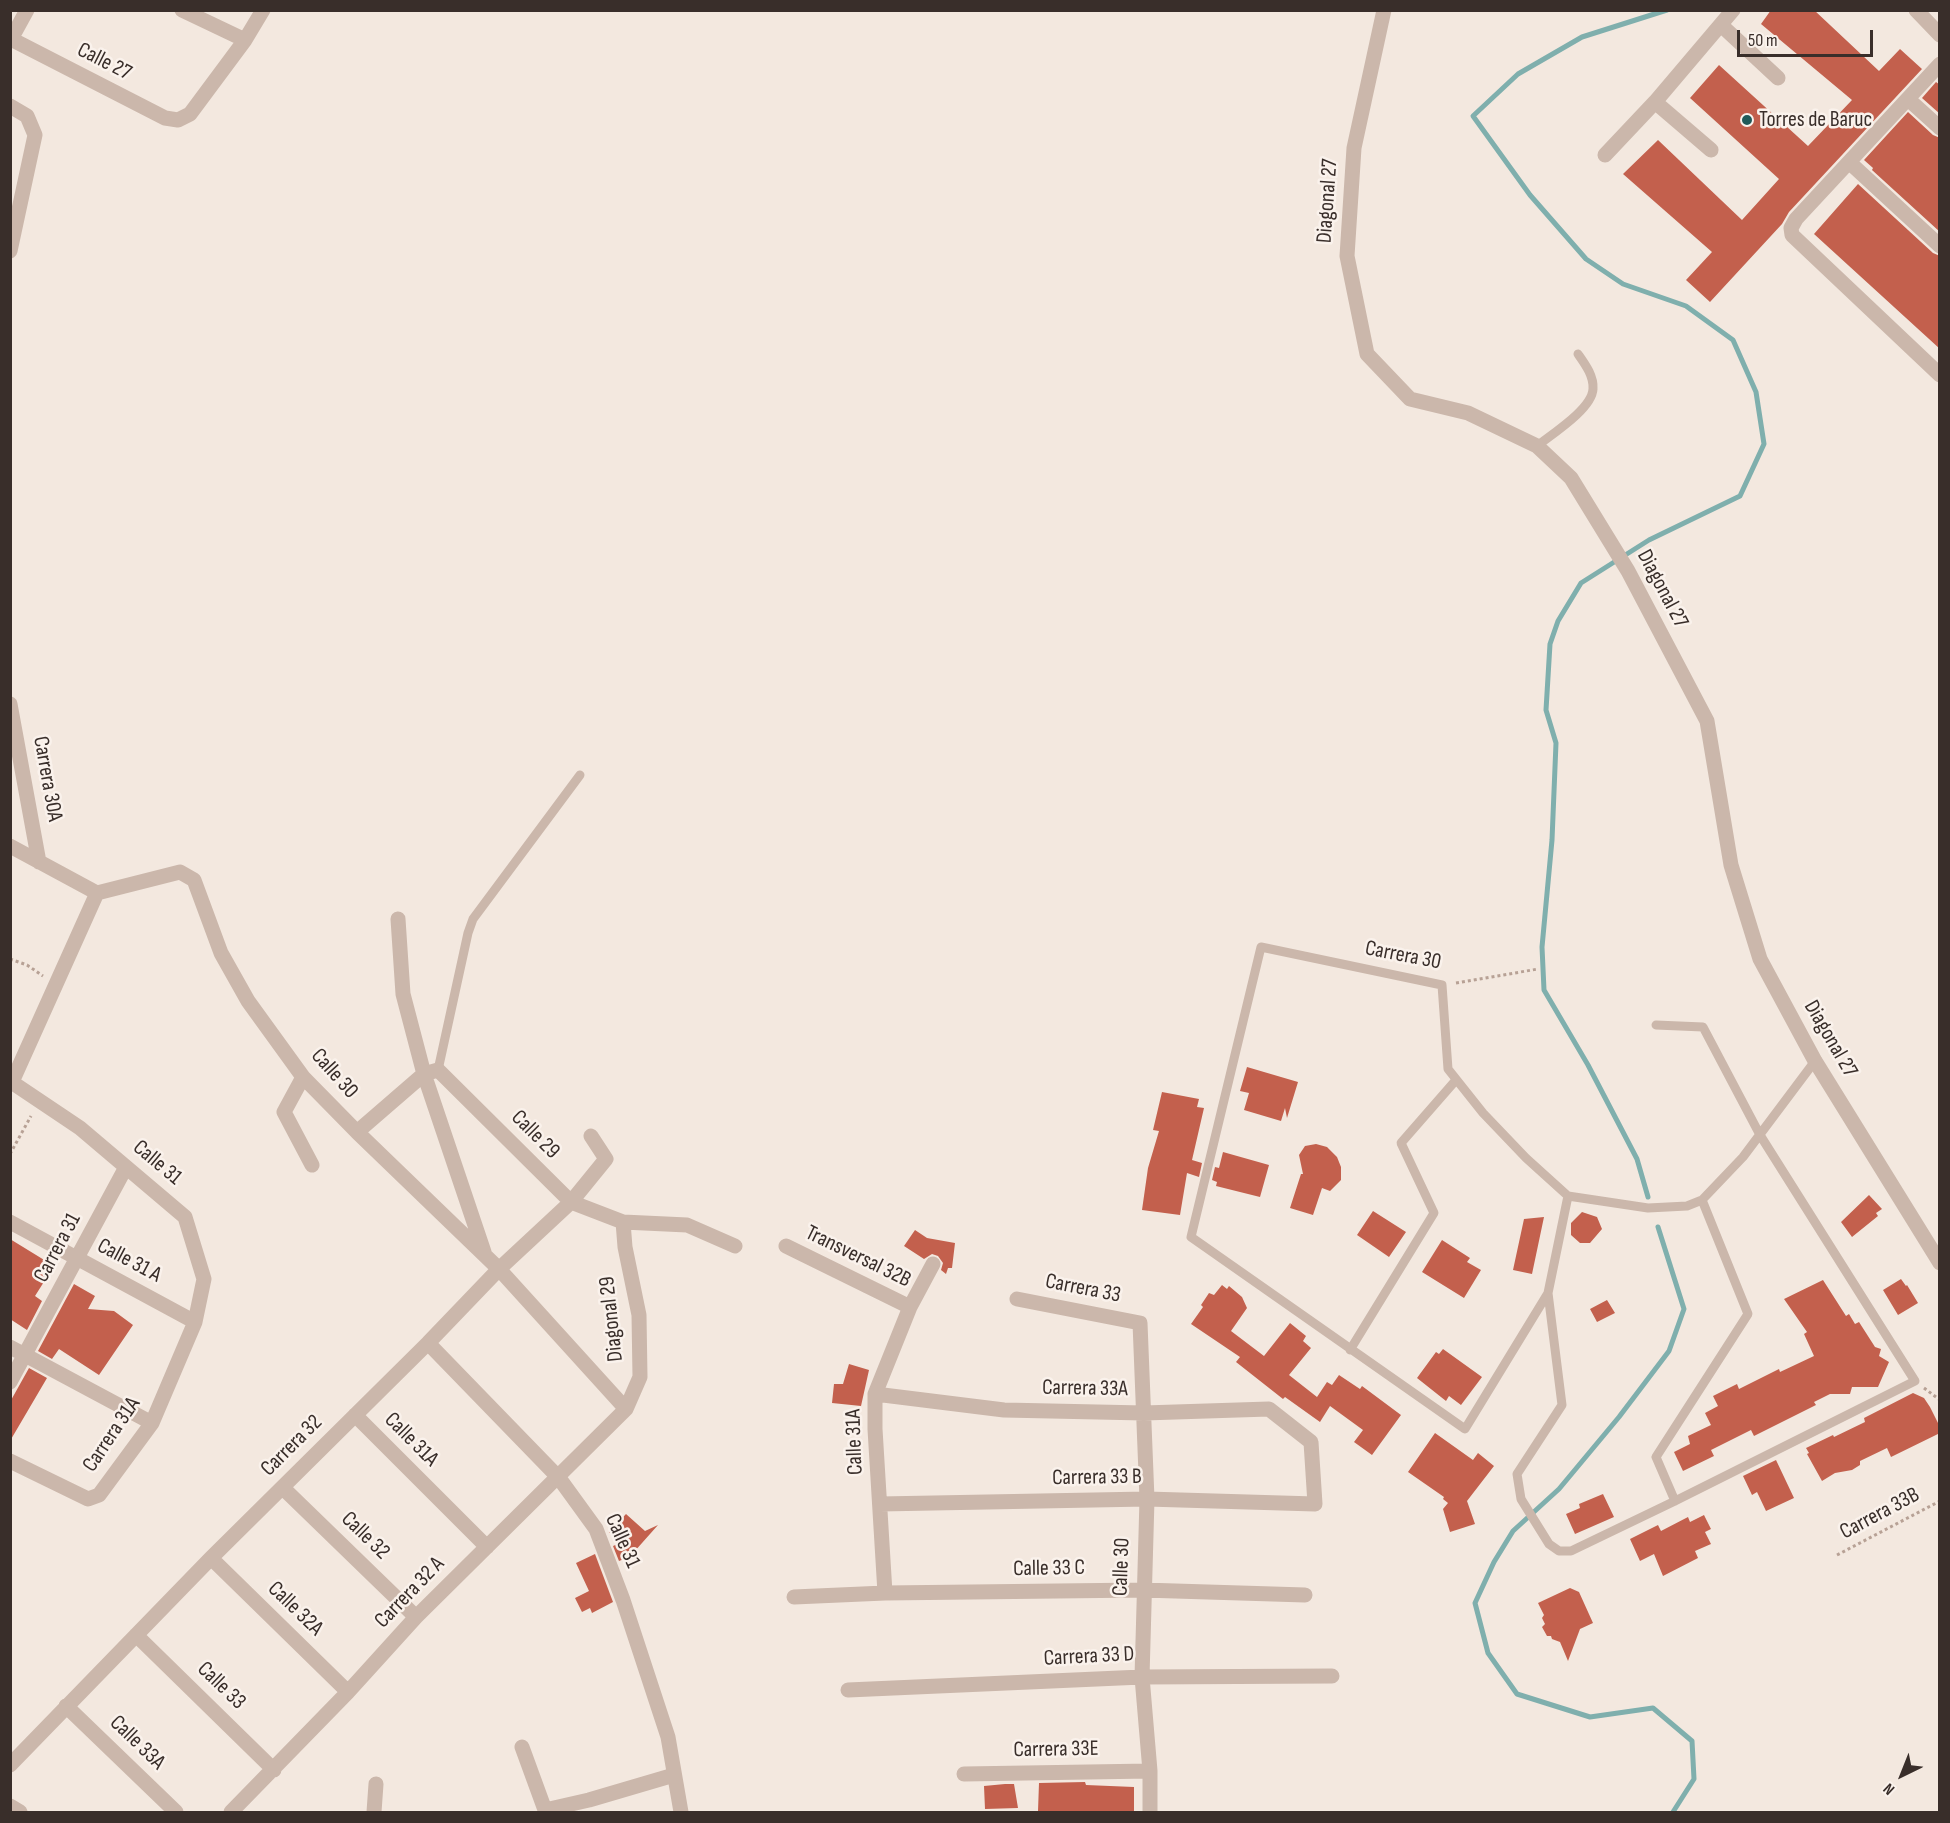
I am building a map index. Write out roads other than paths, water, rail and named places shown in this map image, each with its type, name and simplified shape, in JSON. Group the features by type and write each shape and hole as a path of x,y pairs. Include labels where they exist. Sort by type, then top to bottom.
{"street":[{"path":"11,40 27,10"},
{"path":"182,10 245,40 263,10"},
{"name":"Diagonal 27","path":"1384,10 1354,148 1347,256 1367,354 1410,399 1468,413 1538,446 1571,478 1628,571 1707,721 1731,865 1760,959 1815,1061 1940,1263"},
{"path":"1605,155 1733,10"},
{"path":"1916,10 1940,35"},
{"path":"1721,25 1778,78"},
{"name":"Calle 27","path":"11,40 165,118 178,120 190,114 245,40"},
{"path":"1940,64 1796,219 1791,228 1792,235 1940,375"},
{"path":"1908,99 1940,128"},
{"path":"1654,102 1711,150"},
{"path":"10,106 27,116 34,135 10,251"},
{"path":"1849,162 1940,246"},
{"name":"Carrera 30A","path":"10,704 39,862"},
{"path":"10,846 98,894 11,1082"},
{"name":"Calle 30","path":"98,894 180,872 194,880 221,953 248,1001 303,1077 499,1269 626,1409"},
{"path":"398,919 403,994 431,1072 485,1255"},
{"path":"357,1132 431,1072"},
{"name":"Calle 29","path":"431,1072 571,1202 623,1222 687,1225 735,1246"},
{"path":"303,1077 284,1112 312,1165"},
{"name":"Calle 31","path":"11,1082 80,1128 185,1217 204,1279 195,1322"},
{"name":"Carrera 32","path":"10,1765 211,1558 428,1343 499,1269 571,1202 606,1159 591,1136"},
{"name":"Carrera 31","path":"10,1382 78,1260 126,1167"},
{"name":"Calle 31 A","path":"10,1222 195,1322"},
{"name":"Diagonal 29","path":"623,1222 625,1246 639,1315 640,1366 640,1377 626,1409"},
{"name":"Transversal 32B","path":"786,1246 910,1307"},
{"name":"Calle 31A","path":"885,1593 875,1394 910,1307 933,1264"},
{"name":"Carrera 33","path":"1017,1299 1140,1323"},
{"name":"Carrera 31A","path":"10,1461 88,1499 99,1494 152,1422 195,1322"},
{"name":"Calle 30","path":"1140,1323 1147,1500 1142,1677 1150,1771 1149,1812"},
{"name":"Calle 31","path":"428,1343 559,1478 596,1529 623,1600 668,1737 674,1775"},
{"path":"10,1347 152,1422"},
{"name":"Carrera 33A","path":"875,1394 1004,1410 1144,1413 1269,1409 1311,1442 1315,1504"},
{"name":"Carrera 32 A","path":"231,1812 348,1692 416,1617 559,1478 626,1409"},
{"name":"Calle 31A","path":"355,1415 487,1547"},
{"name":"Calle 32","path":"283,1488 416,1617"},
{"name":"Carrera 33 B","path":"880,1504 1147,1500 1315,1504"},
{"name":"Calle 32A","path":"211,1558 348,1692"},
{"name":"Calle 33 C","path":"794,1597 885,1593 1143,1590 1305,1595"},
{"name":"Calle 33","path":"136,1635 274,1770"},
{"name":"Carrera 33 D","path":"848,1690 1142,1677 1332,1676"},
{"name":"Calle 33A","path":"66,1706 176,1812"},
{"path":"522,1747 544,1810 590,1806 674,1775 681,1812"},
{"name":"Carrera 33E","path":"964,1774 1150,1771"},
{"path":"374,1812 376,1784"},
{"path":"10,1806 20,1812"}],"lane":[{"path":"1538,446 1587,403 1593,389 1589,370 1578,354"},
{"path":"431,1072 472,919 580,775"},
{"name":"Carrera 30","path":"1350,1350 1191,1237 1261,947 1442,986 1448,1070 1456,1080"},
{"path":"1568,1196 1548,1293 1562,1405 1517,1474 1521,1499 1549,1544 1559,1551 1570,1551 1915,1382 1760,1135 1703,1027 1656,1025"},
{"path":"1548,1293 1465,1429 1350,1350 1434,1213 1401,1143 1456,1080 1483,1113 1526,1158 1568,1196 1648,1208 1687,1206 1702,1200 1743,1157 1815,1061"},
{"path":"1675,1501 1656,1457 1748,1314 1702,1200"}],"waterway":[{"path":"1648,1197 1637,1159 1588,1065 1544,990 1542,947 1552,840 1556,743 1546,710 1550,644 1558,621 1581,583 1649,540 1740,496 1764,444 1756,392 1733,340 1686,306 1623,284 1586,259 1530,195 1473,116 1518,74 1582,37 1667,10"},
{"path":"1658,1227 1684,1309 1669,1351 1619,1417 1559,1489 1513,1531 1494,1562 1475,1603 1488,1653 1517,1694 1590,1717 1653,1708 1692,1741 1694,1779 1673,1812"}],"place":[{"name":"Torres de Baruc","path":"1747,120"}]}
